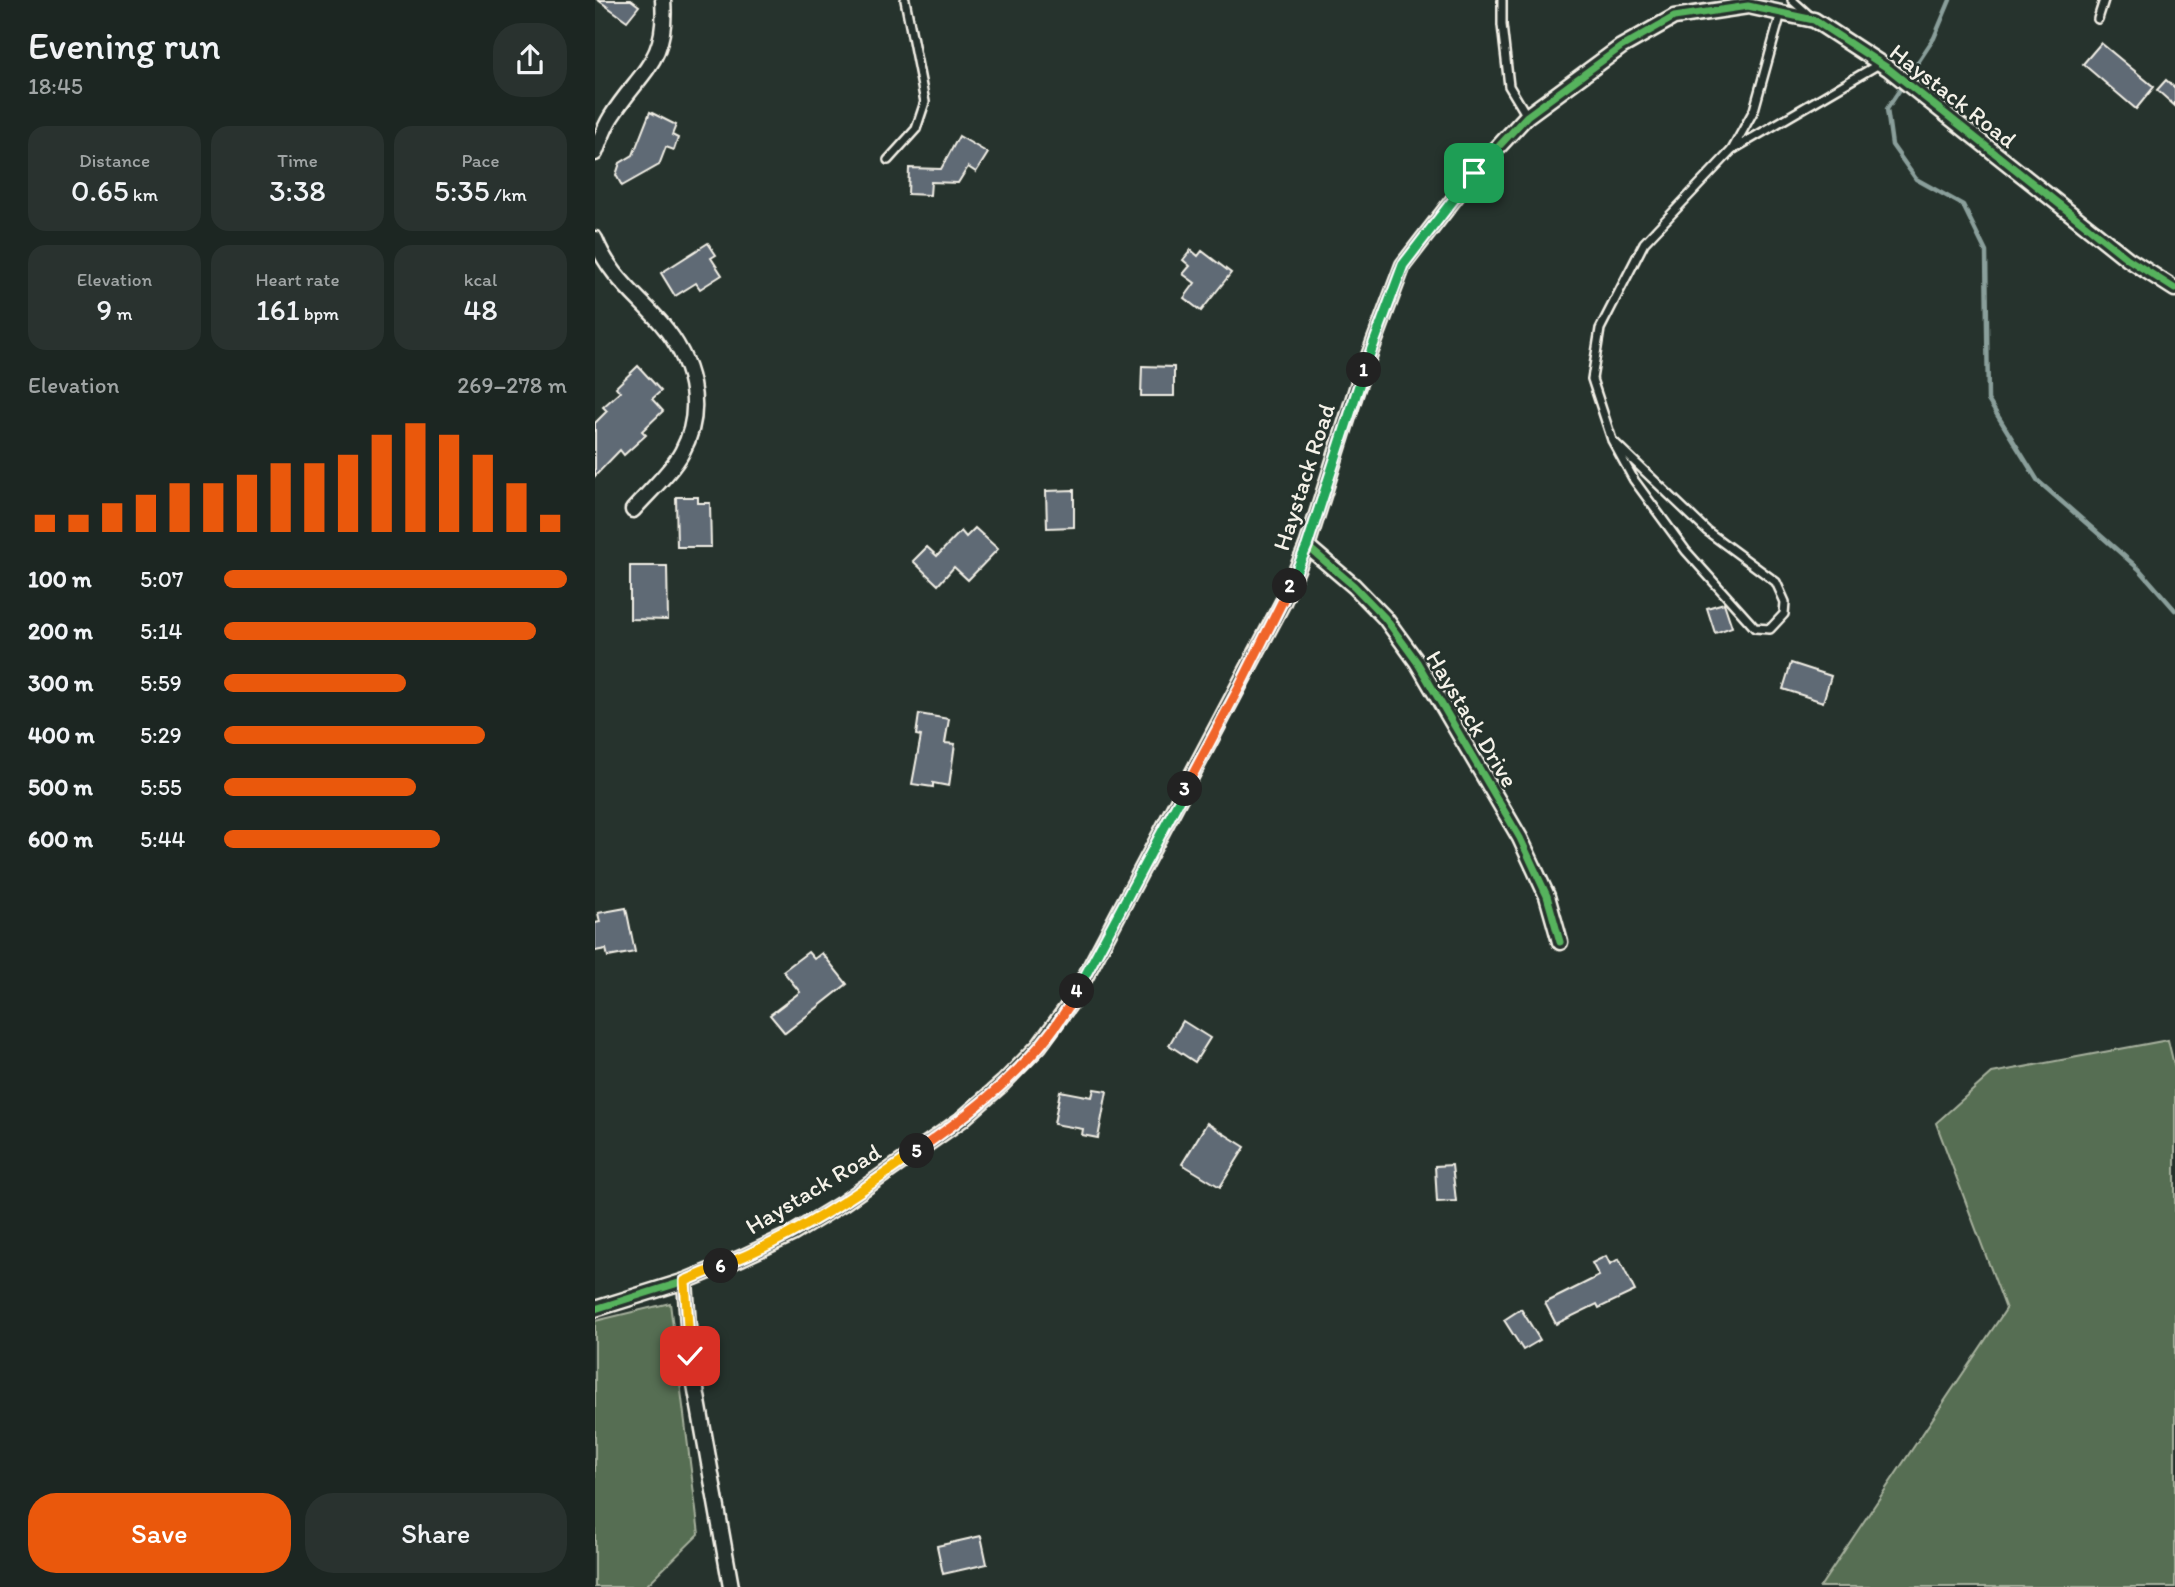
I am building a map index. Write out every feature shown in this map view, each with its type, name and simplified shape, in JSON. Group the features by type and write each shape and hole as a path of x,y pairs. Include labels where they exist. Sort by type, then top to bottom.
{"street":[{"path":"595,153 611,118 655,61 665,22 663,0"},
{"name":"Haystack Road","path":"595,1309 685,1281 792,1234 843,1203 961,1120 1039,1046 1074,998 1283,602 1307,546 1357,388 1403,265 1474,173 1527,116 1621,47 1674,17 1748,6 1814,20 1885,66 2128,259 2175,289"},
{"path":"595,239 602,258 661,324 683,354 695,388 693,422 682,453 633,510"},
{"name":"Haystack Drive","path":"1307,546 1354,586 1385,618 1417,662 1520,838 1547,896 1560,942"},
{"path":"685,1281 690,1356 728,1584"}],"lane":[{"path":"888,160 916,129 925,102 905,0"},
{"path":"1501,0 1509,86 1527,116"},
{"path":"1792,0 1814,20"},
{"path":"2098,19 2104,0"},
{"path":"1612,440 1707,531 1776,582 1785,602 1784,614 1770,629 1755,628 1686,551 1634,480 1612,440 1592,379 1600,329 1644,243 1732,150 1754,110 1781,13"},
{"path":"1732,150 1885,66"}],"green space":[{"path":"2168,1040 2175,1069 2175,1587 1820,1587 2006,1309 1936,1123 1992,1073"},
{"path":"670,1303 699,1534 645,1587 595,1587 595,1321"}],"building":[{"path":"598,0 631,0 639,6 627,21"},
{"path":"2101,43 2154,87 2136,109 2083,64"},
{"path":"2166,80 2175,88 2175,106 2157,90"},
{"path":"650,112 676,125 672,135 678,138 674,150 666,147 659,165 622,186 616,175 620,163 633,155"},
{"path":"959,136 988,153 976,172 968,167 958,183 931,182 930,195 908,194 909,168 941,169"},
{"path":"708,243 716,255 711,258 722,275 700,289 696,283 675,296 661,273"},
{"path":"1191,250 1198,256 1202,251 1231,273 1201,311 1184,298 1195,283 1183,274 1190,266 1183,260"},
{"path":"638,366 661,391 652,399 663,411 642,431 646,435 624,455 620,450 595,476 595,423 607,411 603,407 620,392 616,387"},
{"path":"1142,366 1174,367 1174,396 1141,396"},
{"path":"1074,490 1074,527 1047,528 1046,491"},
{"path":"676,497 698,497 698,503 710,503 711,547 677,547"},
{"path":"975,528 998,549 968,580 954,567 938,585 913,561 927,547 937,556 961,531 966,537"},
{"path":"630,566 667,566 668,620 630,619"},
{"path":"1724,603 1732,627 1715,633 1707,608"},
{"path":"1791,663 1831,676 1823,702 1783,689"},
{"path":"919,714 949,719 945,743 955,744 949,786 933,783 933,787 912,784 921,736 916,735"},
{"path":"626,908 635,952 608,957 606,949 595,951 595,923 600,922 598,913"},
{"path":"808,952 814,959 822,953 847,984 785,1033 770,1015 800,992 783,971"},
{"path":"1183,1021 1210,1038 1195,1062 1169,1045"},
{"path":"1094,1089 1107,1091 1098,1138 1082,1135 1083,1129 1054,1124 1060,1091 1092,1097"},
{"path":"1207,1123 1245,1147 1220,1187 1182,1164"},
{"path":"1452,1165 1456,1201 1437,1202 1435,1166"},
{"path":"1606,1256 1610,1264 1619,1259 1635,1291 1599,1308 1597,1304 1556,1324 1545,1303 1599,1276 1592,1263"},
{"path":"1521,1309 1540,1340 1523,1350 1504,1320"},
{"path":"981,1536 987,1564 943,1574 937,1546"}],"waterway":[{"path":"1950,0 1934,38 1887,109 1892,145 1916,179 1963,205 1986,252 1988,400 2038,481 2139,569 2175,610"}],"cycle path":[{"path":"595,1309 685,1281 792,1234 843,1203 961,1120 1039,1046 1074,998 1283,602 1307,546 1357,388 1403,265 1474,173 1527,116 1621,47 1674,17 1748,6 1814,20 1889,69 2128,259 2175,289"},
{"path":"1307,546 1354,586 1385,618 1417,662 1520,838 1547,896 1560,942"}],"route":[{"path":"690,1356 685,1281 792,1234 843,1203 961,1120 1039,1046 1074,998 1283,602 1307,546 1357,388 1403,265 1474,173"}]}
